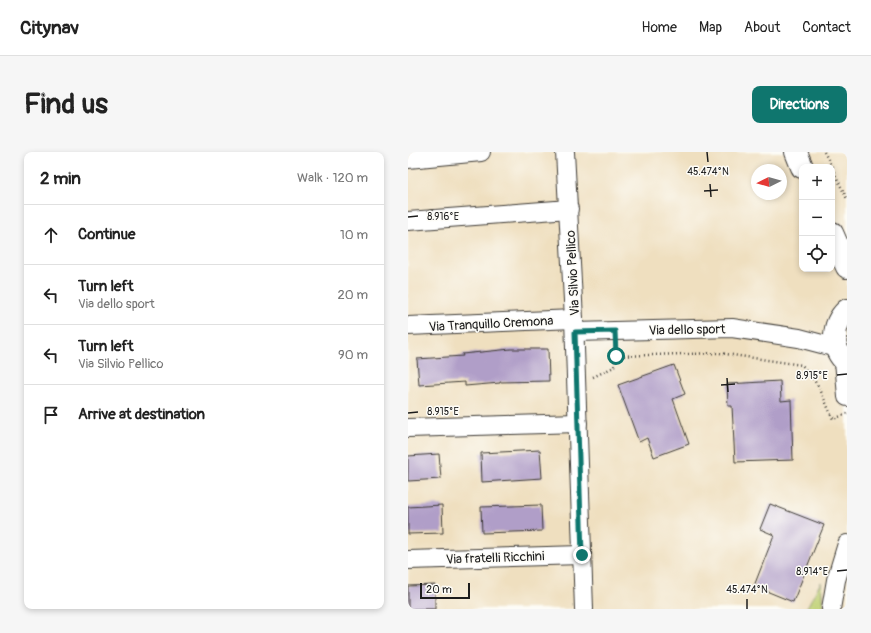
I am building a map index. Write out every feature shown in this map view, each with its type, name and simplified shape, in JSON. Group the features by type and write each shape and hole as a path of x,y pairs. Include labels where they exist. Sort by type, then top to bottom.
{"main road":[{"path":"796,152 801,164"},
{"path":"833,236 847,267"},
{"path":"841,350 838,321 847,310"}],"street":[{"path":"408,159 481,152"},
{"name":"Via Silvio Pellico","path":"565,152 574,325 584,609"},
{"path":"408,221 569,209"},
{"name":"Via Tranquillo Cremona","path":"408,326 574,325"},
{"name":"Via dello sport","path":"574,325 615,331 732,328 799,338 841,350"},
{"path":"841,350 847,397"},
{"path":"408,428 578,423"},
{"path":"831,609 836,580 847,544"},
{"name":"Via fratelli Ricchini","path":"408,560 582,555"}],"path":[{"path":"824,152 830,164"},
{"path":"835,173 847,199"},
{"path":"615,331 616,356 719,353 802,365 819,387 833,419 847,414"}],"green space":[{"path":"821,582 823,609 806,609"}],"building":[{"path":"511,349 548,349 549,381 500,382 465,386 465,382 419,385 417,359 463,356 462,354"},
{"path":"674,365 685,394 673,399 689,444 654,457 647,438 639,442 618,385"},
{"path":"780,381 781,401 791,400 793,460 735,462 732,406 728,406 727,384"},
{"path":"540,450 542,478 482,482 481,453"},
{"path":"439,454 441,479 408,481 408,456"},
{"path":"770,504 824,525 793,602 754,586 774,535 760,529"},
{"path":"442,505 443,533 408,534 408,507"},
{"path":"541,505 542,531 482,533 481,507"},
{"path":"435,585 435,609 408,609 408,586"}],"route":[{"path":"582,555 575,332 615,331 616,356"}]}
